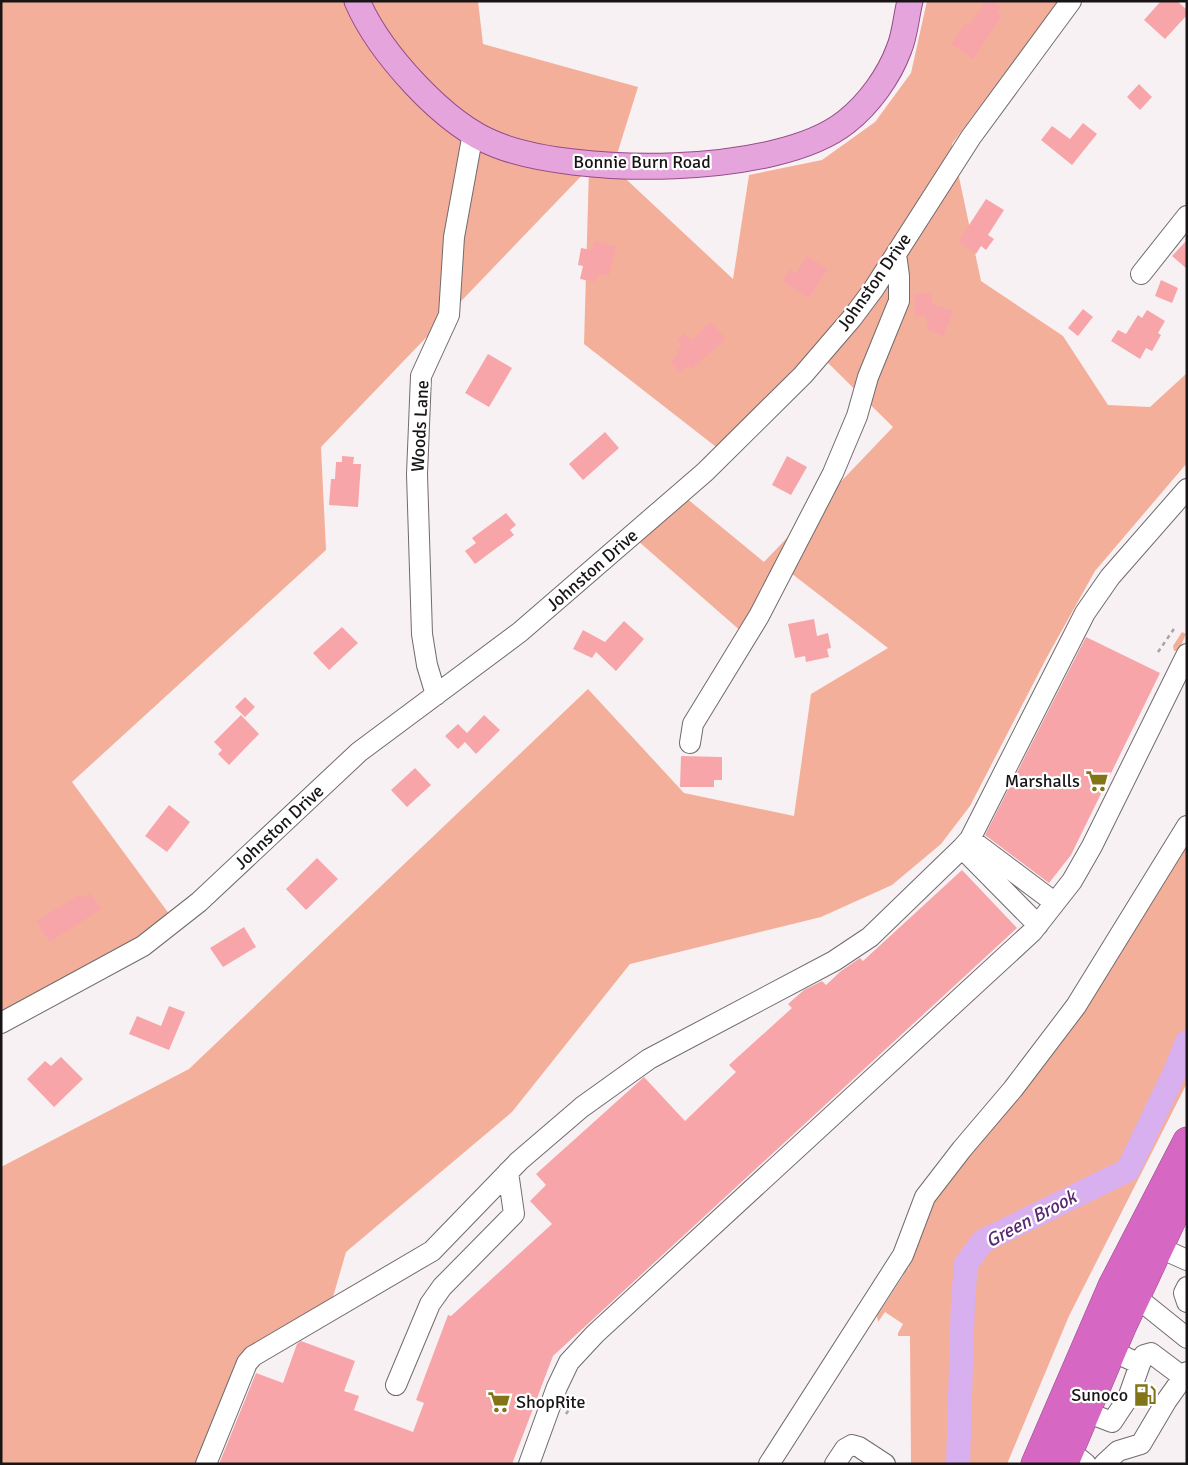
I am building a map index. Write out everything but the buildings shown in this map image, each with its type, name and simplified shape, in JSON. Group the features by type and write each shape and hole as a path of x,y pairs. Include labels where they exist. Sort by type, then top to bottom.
{"highway":[{"path":"1035,1464 1112,1286 1187,1141"},
{"path":"1074,1459 1086,1412 1158,1247 1187,1188"}],"main road":[{"name":"Bonnie Burn Road","path":"357,1 364,17 400,70 439,107 473,133 496,145 528,154 565,162 603,165 699,164 736,161 782,152 818,138 846,123 868,101 887,73 900,48 910,1"}],"street":[{"name":"Johnston Drive","path":"1,1023 143,946 199,902 359,752 520,632 706,472 803,375 852,318 896,254 971,137 1071,1"},
{"name":"Woods Lane","path":"436,695 427,665 422,634 417,474 421,376 448,315 454,237 473,133"},
{"path":"1141,274 1185,222"},
{"path":"690,743 693,724 759,616 833,474 857,416 872,368 899,301 899,276 896,254"},
{"path":"206,1464 249,1360 432,1251 508,1172 582,1107 649,1059 834,960 870,937 966,843 1085,613 1110,577 1187,488"},
{"path":"529,1464 557,1387 569,1362 595,1334 1038,925 1072,881 1092,846 1187,654"},
{"path":"769,1464 903,1255 925,1197 1013,1089 1076,1006 1187,826"},
{"path":"966,843 1054,902"},
{"path":"966,843 1038,925"},
{"path":"396,1385 430,1304 442,1287 514,1214 508,1172"},
{"path":"1158,1247 1187,1260"},
{"path":"1187,1287 1184,1293 1187,1302"},
{"path":"1136,1297 1187,1338"},
{"path":"1112,1351 1140,1364"},
{"path":"1151,1353 1185,1374 1141,1444 1111,1457 1112,1422 1128,1398 1140,1364 1144,1355 1151,1353"},
{"path":"1086,1412 1112,1422"},
{"path":"835,1464 845,1449 855,1445 885,1464"}],"path":[{"path":"1158,652 1176,626"}],"shaded area":[{"path":"1,1 478,1 483,44 638,87 613,167 733,279 749,175 822,160 875,122 911,73 927,1 1058,1 952,144 981,281 1063,336 1108,405 1150,407 1187,373 1187,463 1095,571 1047,657 970,806 941,844 892,885 821,917 630,964 512,1112 346,1252 333,1297 249,1350 197,1464 1,1464 1,1167 189,1069 588,689 684,793 794,816 811,694 888,648 787,570 751,640 638,541 685,497 764,562 893,427 823,358 729,457 584,344 589,168 321,447 326,550 72,782 178,926 1,1028"},
{"path":"1182,632 1186,634 1179,650 1174,651 1173,646"},
{"path":"1187,839 1187,1083 1069,1316 1007,1464 911,1464 910,1336 898,1336 903,1324 885,1312 878,1322 877,1316 903,1276 908,1263 909,1272 909,1263 932,1198 1009,1107"}],"waterway":[{"name":"Green Brook","path":"958,1464 963,1301 966,1264 983,1241 1128,1170 1175,1072 1187,1042"}],"place":[{"name":"Marshalls","path":"1097,781"},
{"name":"Sunoco","path":"1145,1395"},
{"name":"ShopRite","path":"499,1402"}]}
